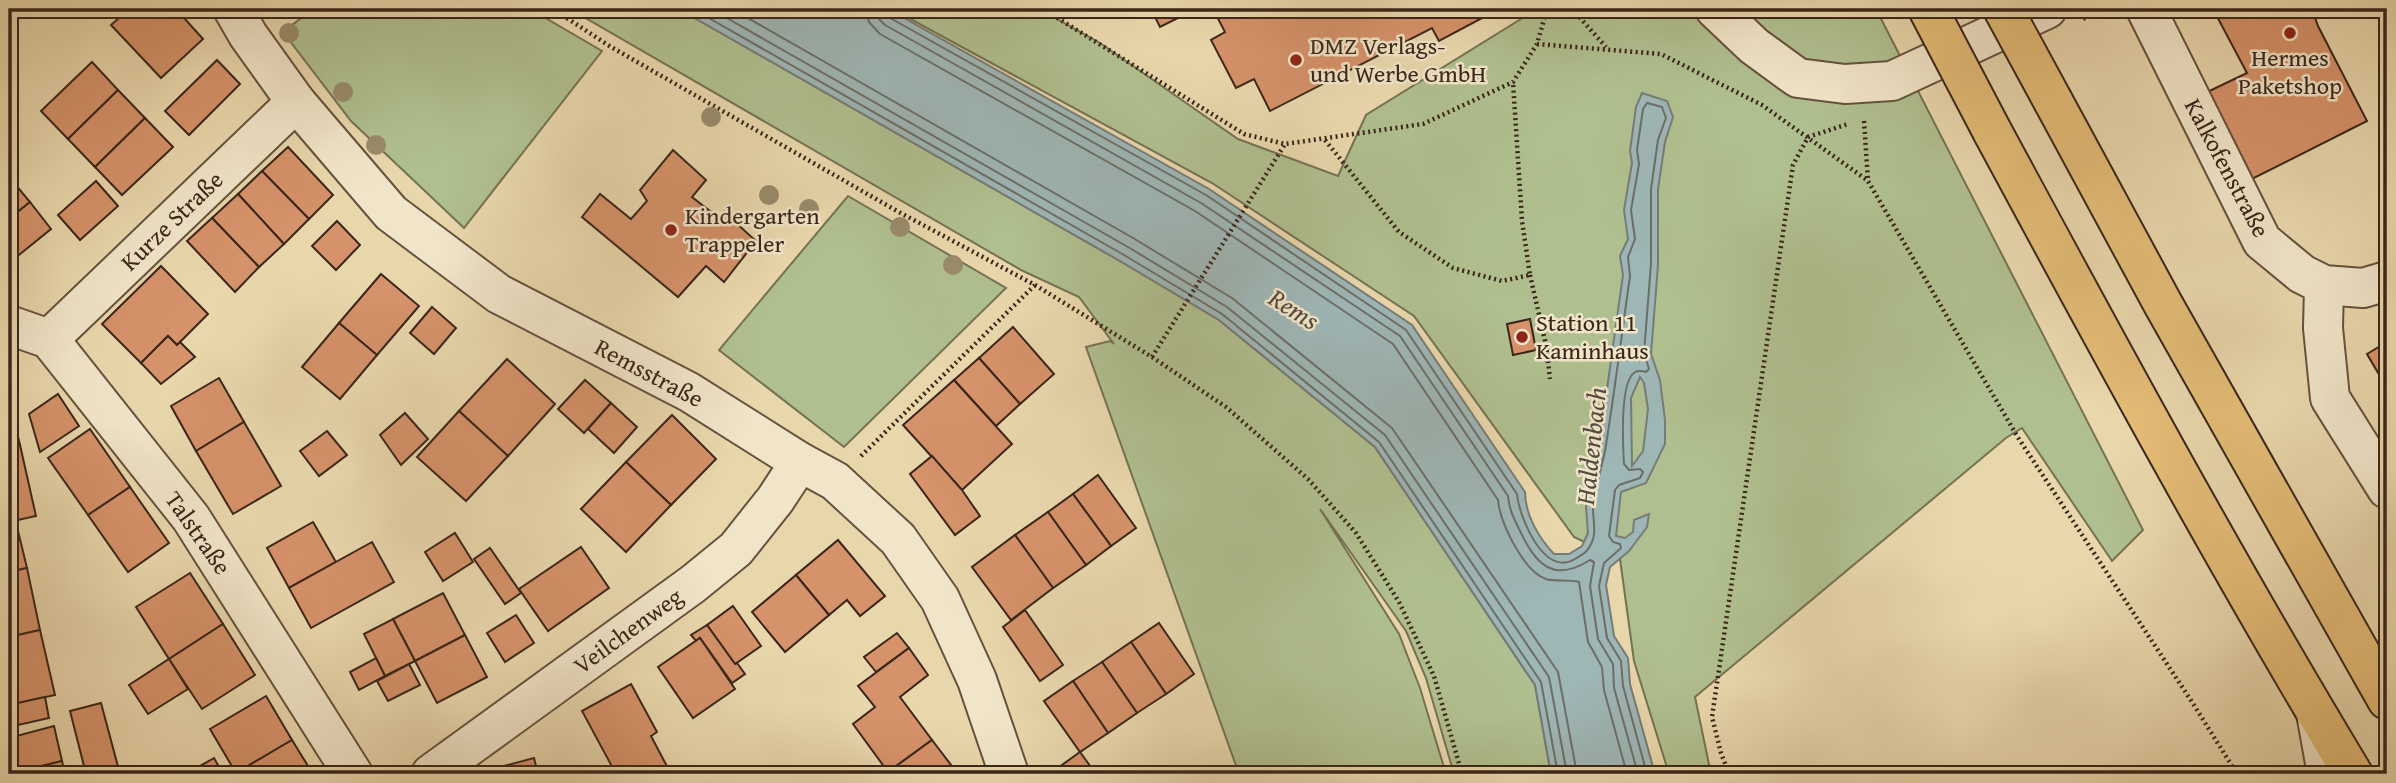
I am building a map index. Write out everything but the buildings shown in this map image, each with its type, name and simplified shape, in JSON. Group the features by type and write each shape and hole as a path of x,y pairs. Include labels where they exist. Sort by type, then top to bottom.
{"highway":[{"path":"1928,9 2103,336 2353,774"},
{"path":"2003,9 2163,304 2387,700"}],"street":[{"name":"Remsstraße","path":"233,9 248,35 296,102 391,213 499,294 689,392 835,481 898,539 940,599 977,680 1009,774"},
{"path":"1715,9 1754,46 1798,78 1845,84 1892,81 2047,9"},
{"name":"Kalkofenstraße","path":"2146,9 2262,241 2302,274 2324,285 2363,288 2387,281"},
{"name":"Kurze Straße","path":"49,340 296,102"},
{"path":"2324,285 2323,328 2330,398 2387,489"},
{"path":"9,325 49,340"},
{"name":"Talstraße","path":"49,340 191,518 353,774"},
{"name":"Veilchenweg","path":"430,774 693,584 736,549 775,500 800,462"},
{"path":"2315,711 2327,774"}],"path":[{"path":"553,9 611,47 897,211 1035,285 1152,357 1226,407 1308,479 1356,533 1399,601 1434,676 1462,774"},
{"path":"1043,9 1244,134 1285,144 1423,124 1513,82 1537,44 1547,9"},
{"path":"1572,9 1607,48"},
{"path":"2083,19 2101,9"},
{"path":"1537,44 1661,54 1762,105 1868,181 2017,436 2192,702 2236,774"},
{"path":"1513,82 1522,221 1530,275 1546,345 1549,379"},
{"path":"1730,774 1721,753 1712,717 1793,165 1808,136 1864,118 1868,181"},
{"path":"1325,139 1399,232 1453,268 1502,281 1530,275"},
{"path":"1152,357 1285,144"},
{"path":"835,481 1035,285"}],"green space":[{"path":"313,9 530,9 602,51 464,228 351,121 283,32"},
{"path":"570,9 679,9 1219,320 1375,447 1535,685 1551,774 1454,774 1426,678 1406,631 1320,509 1399,634 1420,688 1446,774 1239,774 1086,347 1110,341 1114,344 1079,297 1021,270"},
{"path":"892,9 1039,9 1100,43 1238,139 1338,176 1366,115 1537,9 1876,9 2143,530 2112,561 2022,428 2006,438 1695,697 1711,774 1669,774 1634,661 1620,559 1574,537 1414,316 1212,183"},
{"path":"848,196 1006,288 844,447 719,350"}],"water":[{"name":"Rems","path":"679,9 888,9 1209,189 1412,325 1525,492 1527,509 1534,526 1554,554 1569,554 1582,546 1588,533 1586,507 1599,446 1623,275 1620,256 1628,239 1624,210 1632,163 1630,151 1636,107 1642,93 1667,101 1673,117 1665,142 1658,189 1658,265 1651,354 1660,380 1665,444 1646,483 1621,492 1616,536 1625,538 1633,532 1634,520 1649,514 1647,527 1629,551 1610,567 1606,585 1614,636 1628,658 1630,684 1655,774 1551,774 1535,685 1375,447 1219,320","holes":["1640,377 1644,383 1648,409 1643,451 1632,466 1631,398"]}],"place":[{"name":"Hermes Paketshop","path":"2290,33"},
{"name":"DMZ Verlags- und Werbe GmbH","path":"1296,60"},
{"name":"Kindergarten Trappeler","path":"671,230"},
{"name":"Station 11 Kaminhaus","path":"1522,337"}],"water label":[{"name":"Haldenbach","path":"1591,446"}]}
